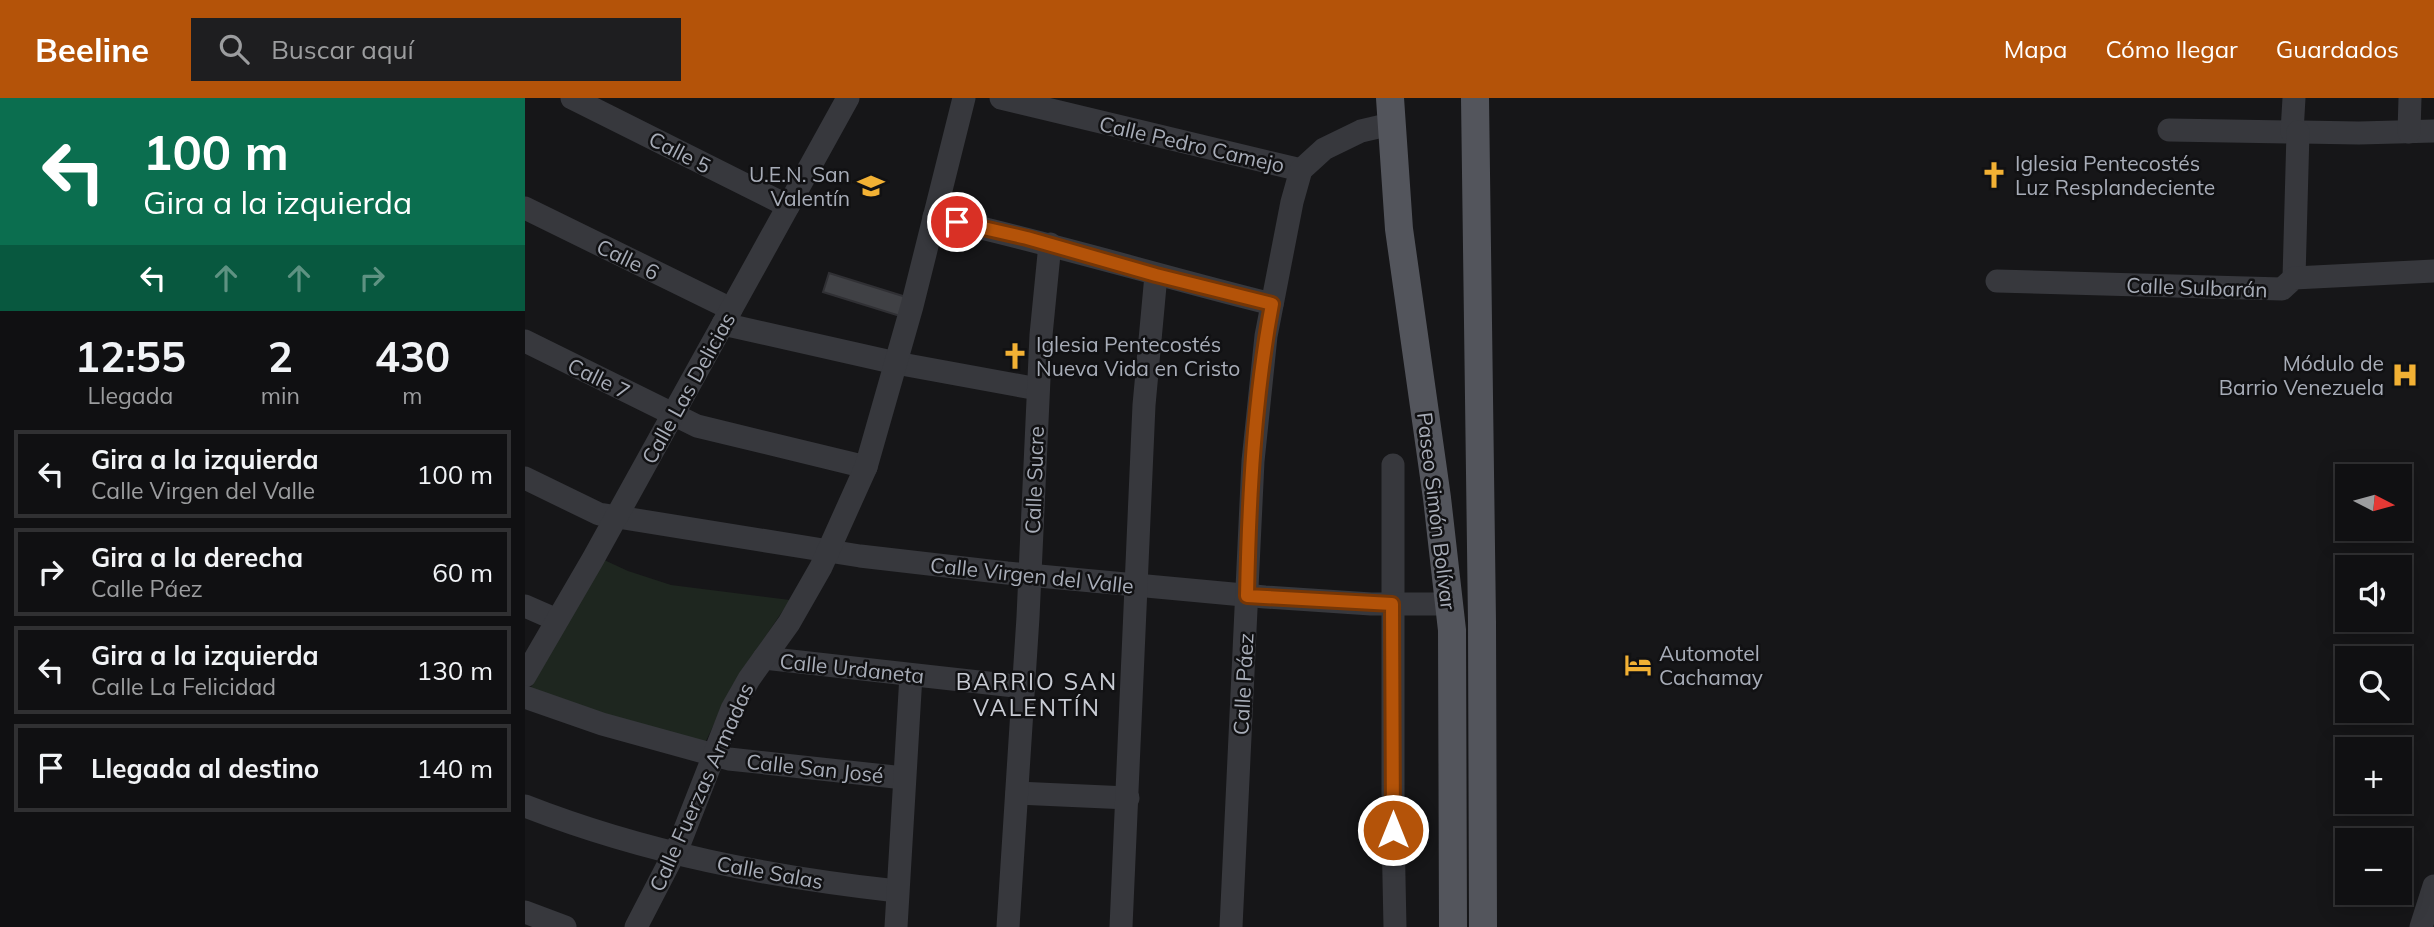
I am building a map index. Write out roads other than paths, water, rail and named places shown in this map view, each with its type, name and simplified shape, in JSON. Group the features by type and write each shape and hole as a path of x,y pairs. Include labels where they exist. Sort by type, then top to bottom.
{"main road":[{"name":"Paseo Simón Bolívar","path":"1475,98 1483,636 1483,927"},
{"name":"Paseo Simón Bolívar","path":"1390,111 1399,229 1449,604 1454,707 1453,927"}],"street":[{"name":"Calle 5","path":"572,98 788,206"},
{"name":"Calle Las Delicias","path":"525,676 674,415 848,98"},
{"name":"Calle Fuerzas Armadas","path":"636,927 673,855 732,709 749,679 789,623 829,551 866,467 896,363 964,98"},
{"name":"Calle Pedro Camejo","path":"1001,98 1301,170"},
{"path":"2294,98 2294,278"},
{"path":"2409,132 2410,98"},
{"path":"1301,170 1324,149 1361,131 1390,111"},
{"path":"2169,130 2434,131"},
{"name":"Calle Páez","path":"1231,927 1253,461 1262,364 1292,202 1301,170"},
{"name":"Calle 6","path":"525,208 727,316 896,363 1038,389"},
{"path":"934,217 1050,244 1156,275 1272,304"},
{"name":"Calle Sucre","path":"1008,927 1024,687 1038,389 1050,244"},
{"name":"Calle Sulbarán","path":"1997,281 2282,289 2294,278 2434,271"},
{"path":"1121,927 1145,405 1156,275"},
{"name":"Calle 7","path":"525,341 674,415 716,432 866,467"},
{"name":"Paseo Simón Bolívar","path":"1393,465 1395,927"},
{"name":"Calle Virgen del Valle","path":"525,478 587,510 829,551 1030,576 1247,596 1392,604 1449,604"},
{"path":"525,606 557,621"},
{"name":"Calle Urdaneta","path":"764,658 1024,687"},
{"path":"896,927 911,675"},
{"name":"Calle San José","path":"525,697 602,724 714,755 756,763 904,778"},
{"path":"1017,793 1128,798"},
{"name":"Calle Salas","path":"525,806 573,825 673,855 838,885 897,891"},
{"path":"2420,927 2434,886"},
{"path":"525,912 565,927"}],"place":[{"name":"Iglesia Pentecostés Luz Resplandeciente","path":"1994,175"},
{"name":"U.E.N. San Valentín","path":"871,186"},
{"name":"Iglesia Pentecostés Nueva Vida en Cristo","path":"1015,356"},
{"name":"Módulo de Barrio Venezuela","path":"2405,375"},
{"name":"Automotel Cachamay","path":"1638,665"}],"district":[{"name":"BARRIO SAN VALENTÍN","path":"1037,694"}]}
